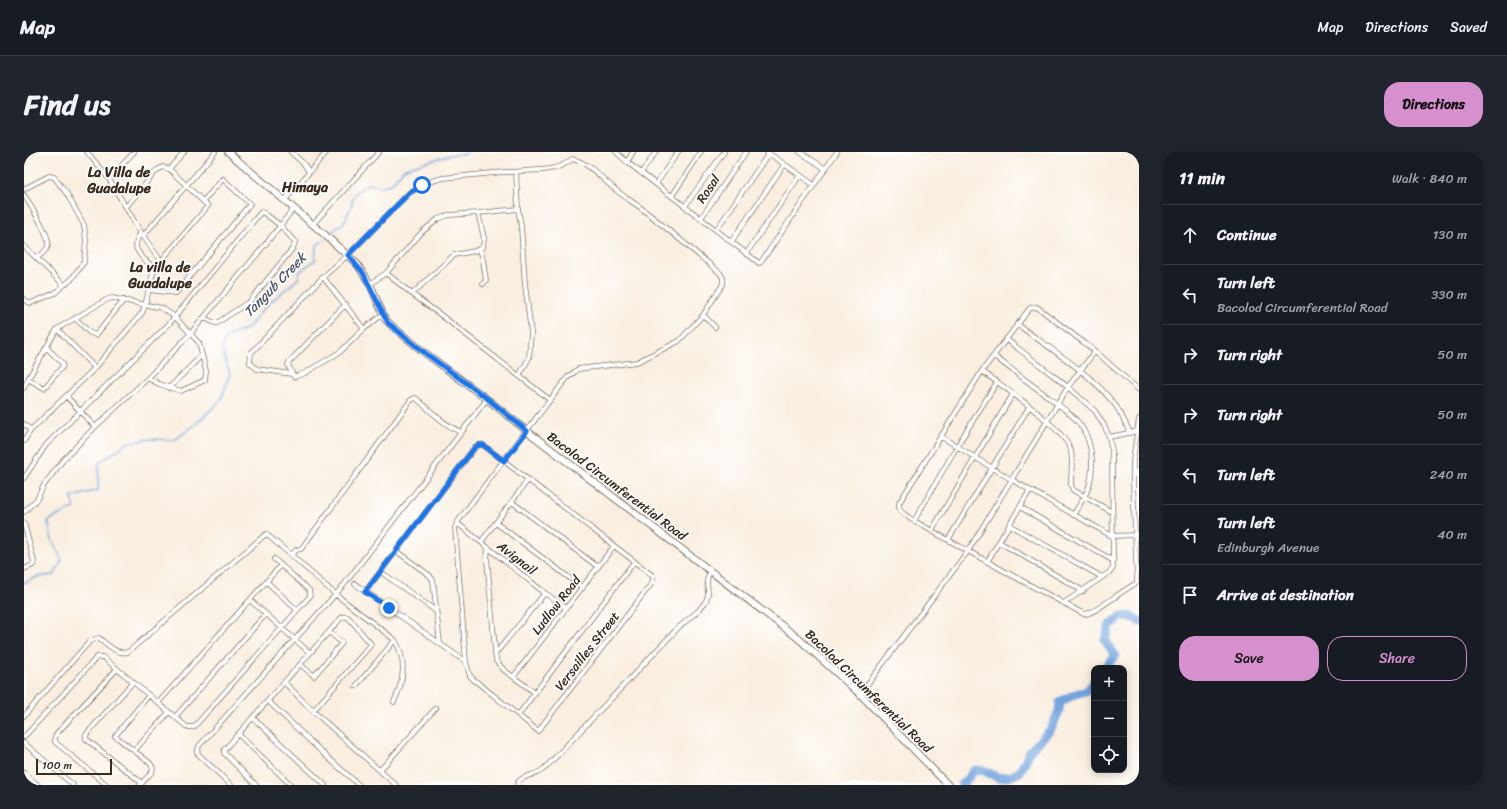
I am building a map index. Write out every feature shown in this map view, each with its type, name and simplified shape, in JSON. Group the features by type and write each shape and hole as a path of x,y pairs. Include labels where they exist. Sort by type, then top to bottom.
{"main road":[{"name":"Bacolod Circumferential Road","path":"228,152 357,264 370,284 383,314 393,327 798,638 860,694 948,785"}],"street":[{"path":"87,152 109,179 142,234 161,261"},
{"path":"109,179 134,152"},
{"path":"169,169 184,152"},
{"path":"154,268 137,251 135,244 136,240 187,185 214,152"},
{"path":"291,152 304,164 309,172"},
{"path":"284,201 327,152"},
{"path":"312,225 379,152"},
{"path":"616,152 757,262 761,262 837,152"},
{"path":"627,162 633,152"},
{"path":"641,173 656,152"},
{"path":"656,184 678,152"},
{"path":"672,196 701,152"},
{"path":"685,206 724,152"},
{"name":"Rosal","path":"701,218 746,152"},
{"path":"800,152 826,168"},
{"path":"716,230 768,153 814,185"},
{"path":"365,592 475,447 479,445 483,445 504,461 528,480 614,546 634,562 518,714 473,680 470,676 466,662 456,533 457,523 479,492 504,461 550,400 574,371 584,367 640,361 679,341 703,315 723,284 723,278 720,273 642,208 618,192 588,165 580,161 572,159 566,165 556,168 443,178 422,185 409,193 348,255 323,277 251,353 250,363 257,369 292,374 295,377 340,352 364,328 383,314"},
{"path":"731,242 784,165"},
{"path":"24,441 31,430 95,368 136,322 146,305 154,268 208,207 208,204 169,169 163,167 157,170 126,207"},
{"path":"516,172 518,209 521,226 525,284 531,334 528,358 519,376"},
{"path":"746,254 800,175"},
{"path":"24,189 49,176 54,177 67,194 84,225 86,240 84,262 70,281 55,293 31,303 24,299"},
{"path":"149,290 176,293 250,204 223,179 204,200"},
{"path":"24,195 47,235 48,248 37,258"},
{"path":"24,512 37,499 56,469 95,426 148,378 190,334 281,226 294,208"},
{"path":"370,284 386,273 422,232 438,219 449,215 518,209"},
{"path":"24,478 46,445 175,317 261,212 264,213 281,226 295,242 293,248 251,299 218,323 214,323 204,318"},
{"path":"412,294 454,255 483,247 484,243 478,213"},
{"path":"24,246 64,285"},
{"path":"480,249 486,280 483,284"},
{"path":"386,273 550,400"},
{"path":"323,277 364,328"},
{"path":"24,388 57,329 109,299 124,300 162,308 175,317 199,343 206,376 205,380 181,391 169,388 148,378"},
{"path":"75,318 90,333 96,335 124,300"},
{"path":"292,374 288,365 289,362 346,304"},
{"path":"1139,390 1095,351 1037,307 1030,308 982,371 940,436 898,503 899,511 987,562 1084,614 1092,613 1128,587 1137,583 1133,461 1139,419"},
{"path":"703,315 715,327"},
{"path":"1017,324 1099,386 1113,402 1130,433"},
{"path":"57,329 95,368"},
{"path":"1006,339 1068,387 1095,411 1105,427 1109,437 1112,451 1112,570 1064,603"},
{"path":"28,379 44,388 63,366 62,363 46,347"},
{"path":"860,694 968,551 1068,387 1095,351"},
{"path":"169,388 202,355"},
{"path":"994,356 1058,404 1078,422 1088,439 1092,463 1090,482 1084,497 1073,515"},
{"path":"982,371 1048,420 1067,442 1071,451 1071,485 1073,490 1112,512"},
{"path":"914,521 957,446 997,382"},
{"path":"932,530 974,456 1012,394"},
{"path":"66,396 95,426"},
{"path":"291,555 296,550 302,549 411,400 415,398 418,399 442,421 461,432"},
{"path":"232,785 197,753 197,749 335,594 488,399"},
{"path":"948,540 1029,407"},
{"path":"24,424 31,430"},
{"path":"1109,437 1138,431"},
{"path":"940,436 1012,480 1112,536 1135,535"},
{"path":"481,542 528,480"},
{"path":"987,562 1030,490"},
{"path":"512,502 598,567"},
{"path":"1020,508 1112,560"},
{"path":"24,523 34,562 33,565 24,569"},
{"name":"Avignail","path":"457,523 565,608"},
{"path":"496,523 583,588"},
{"path":"1009,525 1102,578"},
{"path":"24,716 90,641 100,638 119,652 128,652 266,534 335,594 395,640 401,649 404,668 401,686 394,702"},
{"path":"999,542 1083,591"},
{"name":"Ludlow Road","path":"514,676 614,546"},
{"path":"488,548 487,554 496,661 499,666 534,692"},
{"path":"396,551 429,575 433,580 440,644"},
{"path":"24,737 97,657 103,658 187,727 194,727 310,596 309,590 274,559"},
{"name":"Versailles Street","path":"518,714 538,731 652,583 652,575 634,562"},
{"path":"158,703 281,565"},
{"path":"517,785 521,779 537,773 549,764 678,628 699,610 706,601 708,594 707,580 710,570"},
{"path":"380,572 436,611"},
{"path":"267,582 297,610"},
{"path":"355,584 466,662"},
{"path":"495,654 545,593"},
{"path":"250,600 310,653"},
{"path":"175,717 266,614"},
{"path":"256,785 224,753 224,750 342,617 348,617 371,644 313,711"},
{"path":"300,664 314,676 342,643 329,632"},
{"path":"356,686 395,640"},
{"path":"107,785 55,742 55,737 57,733 117,669"},
{"path":"132,682 90,730 86,735 86,739 141,784 152,772 150,763 115,736 149,695"},
{"path":"284,682 313,711 396,785"},
{"path":"268,701 325,756 359,785"},
{"path":"380,770 436,708"},
{"path":"134,751 169,712"},
{"path":"253,718 325,785"},
{"path":"238,734 291,785"},
{"path":"24,743 73,785"},
{"path":"24,773 38,785"}],"waterway":[{"name":"Tangub Creek","path":"329,235 344,222 351,207 354,194 367,184 382,186 391,184 405,168 450,155 465,154 467,152"},
{"name":"Tangub Creek","path":"24,583 37,577 54,575 62,560 52,540 48,521 74,508 72,497 98,490 99,463 127,443 150,439 175,440 196,424 221,400 230,374 221,348 226,337 248,328 268,304 298,279 300,271 315,260 316,246 326,238"},
{"path":"1107,665 1115,655 1105,640 1110,625 1121,617 1130,616 1139,621"},
{"path":"962,785 975,770 985,771 999,778 1011,776 1020,772 1030,751 1051,729 1059,711 1060,702 1075,694 1087,691 1091,686"}],"district":[{"name":"La Villa de Guadalupe","path":"119,180"},
{"name":"Himaya","path":"305,187"},
{"name":"La villa de Guadalupe","path":"160,276"}],"route":[{"path":"389,608 365,592 475,447 483,445 504,461 527,431 488,399 425,353 388,323 379,307 370,284 357,264 348,255 409,193 422,185"}]}
